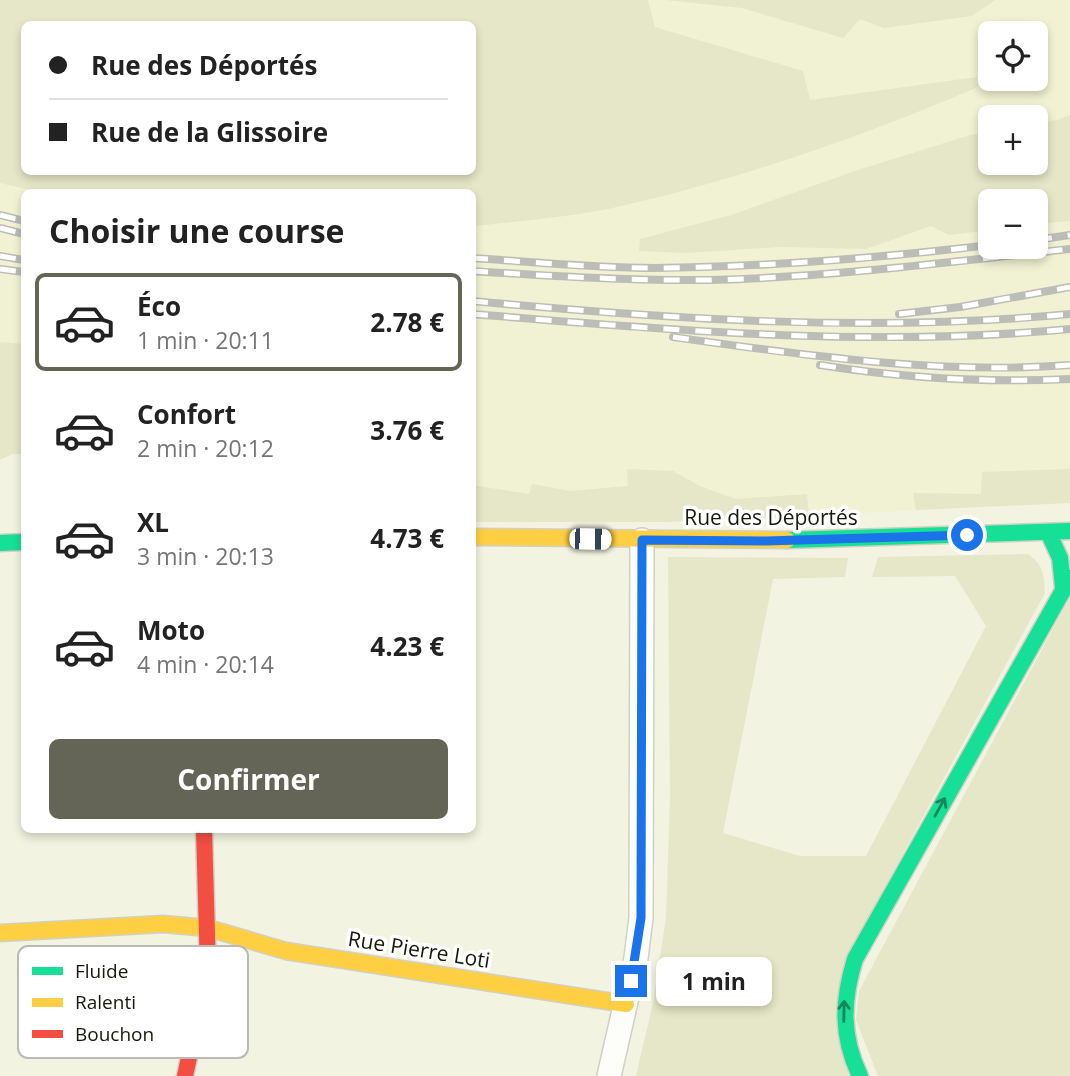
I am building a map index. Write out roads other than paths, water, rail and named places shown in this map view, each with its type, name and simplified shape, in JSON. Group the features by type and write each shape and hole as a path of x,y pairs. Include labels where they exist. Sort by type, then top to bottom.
{"main road":[{"name":"Rue des Déportés","path":"476,537 642,540 865,539 1070,531"},
{"path":"860,1076 852,1062 842,1013 845,989 855,958 1066,582 1060,553 1048,532"},
{"path":"0,543 21,542"},
{"path":"204,833 208,946"},
{"name":"Rue Pierre Loti","path":"0,933 163,924 208,928 286,951 625,1004"},
{"path":"185,1076 189,1058"}],"street":[{"path":"609,1076 636,958 641,918 642,540"}],"railway":[{"path":"0,215 21,220"},
{"path":"0,228 21,233"},
{"path":"1048,238 1070,235"},
{"path":"476,258 609,267 739,266 978,246"},
{"path":"476,271 621,279 711,280 846,272 1070,249"},
{"path":"0,256 21,260"},
{"path":"0,269 21,272"},
{"path":"899,314 960,307 1070,287"},
{"path":"476,301 696,318 846,323 996,320 1070,314"},
{"path":"476,314 696,331 846,337 921,337 1070,329"},
{"path":"673,337 871,362 972,367 1070,365"},
{"path":"820,365 945,378 1070,379"}]}
